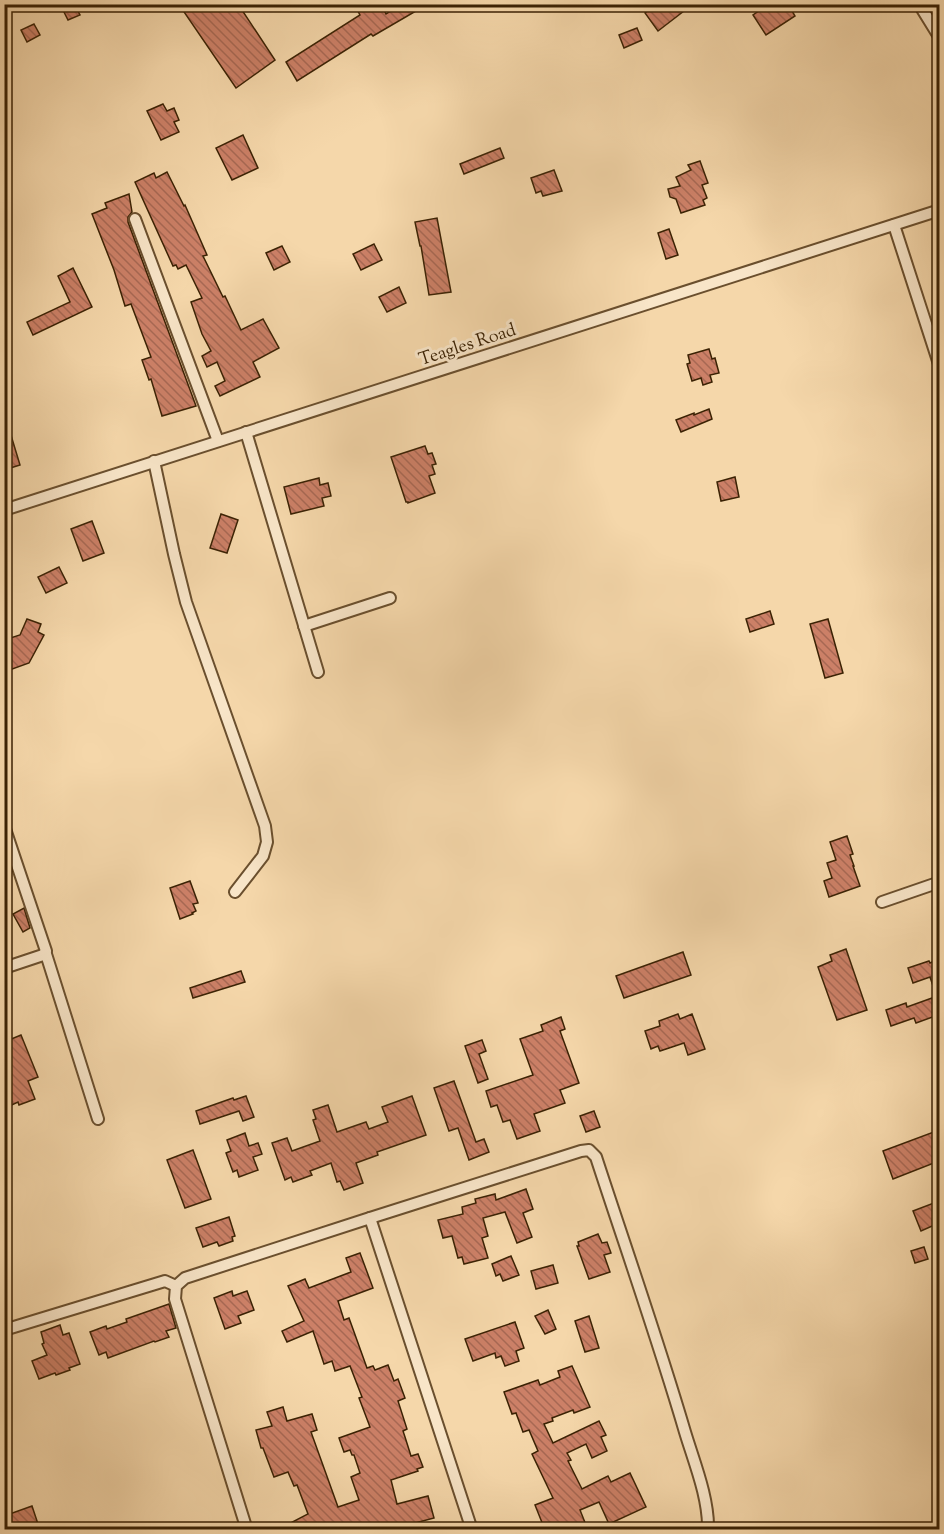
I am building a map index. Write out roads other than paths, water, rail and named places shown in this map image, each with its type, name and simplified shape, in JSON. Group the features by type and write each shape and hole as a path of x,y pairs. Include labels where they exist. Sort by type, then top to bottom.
{"street":[{"path":"919,4 939,38"},
{"name":"Teagles Road","path":"4,510 939,210"},
{"path":"135,219 218,441"},
{"path":"894,225 939,367"},
{"path":"246,432 318,672"},
{"path":"154,461 186,602 266,826 267,842 263,856 235,892"},
{"path":"304,626 390,598"},
{"path":"4,826 98,1119"},
{"path":"882,902 939,882"},
{"path":"4,968 46,954"},
{"path":"247,1530 175,1299 176,1286 186,1278 589,1150 596,1157 679,1412 705,1498 709,1516 708,1530"},
{"path":"370,1218 472,1530"},
{"path":"4,1330 165,1281 176,1286"}]}
